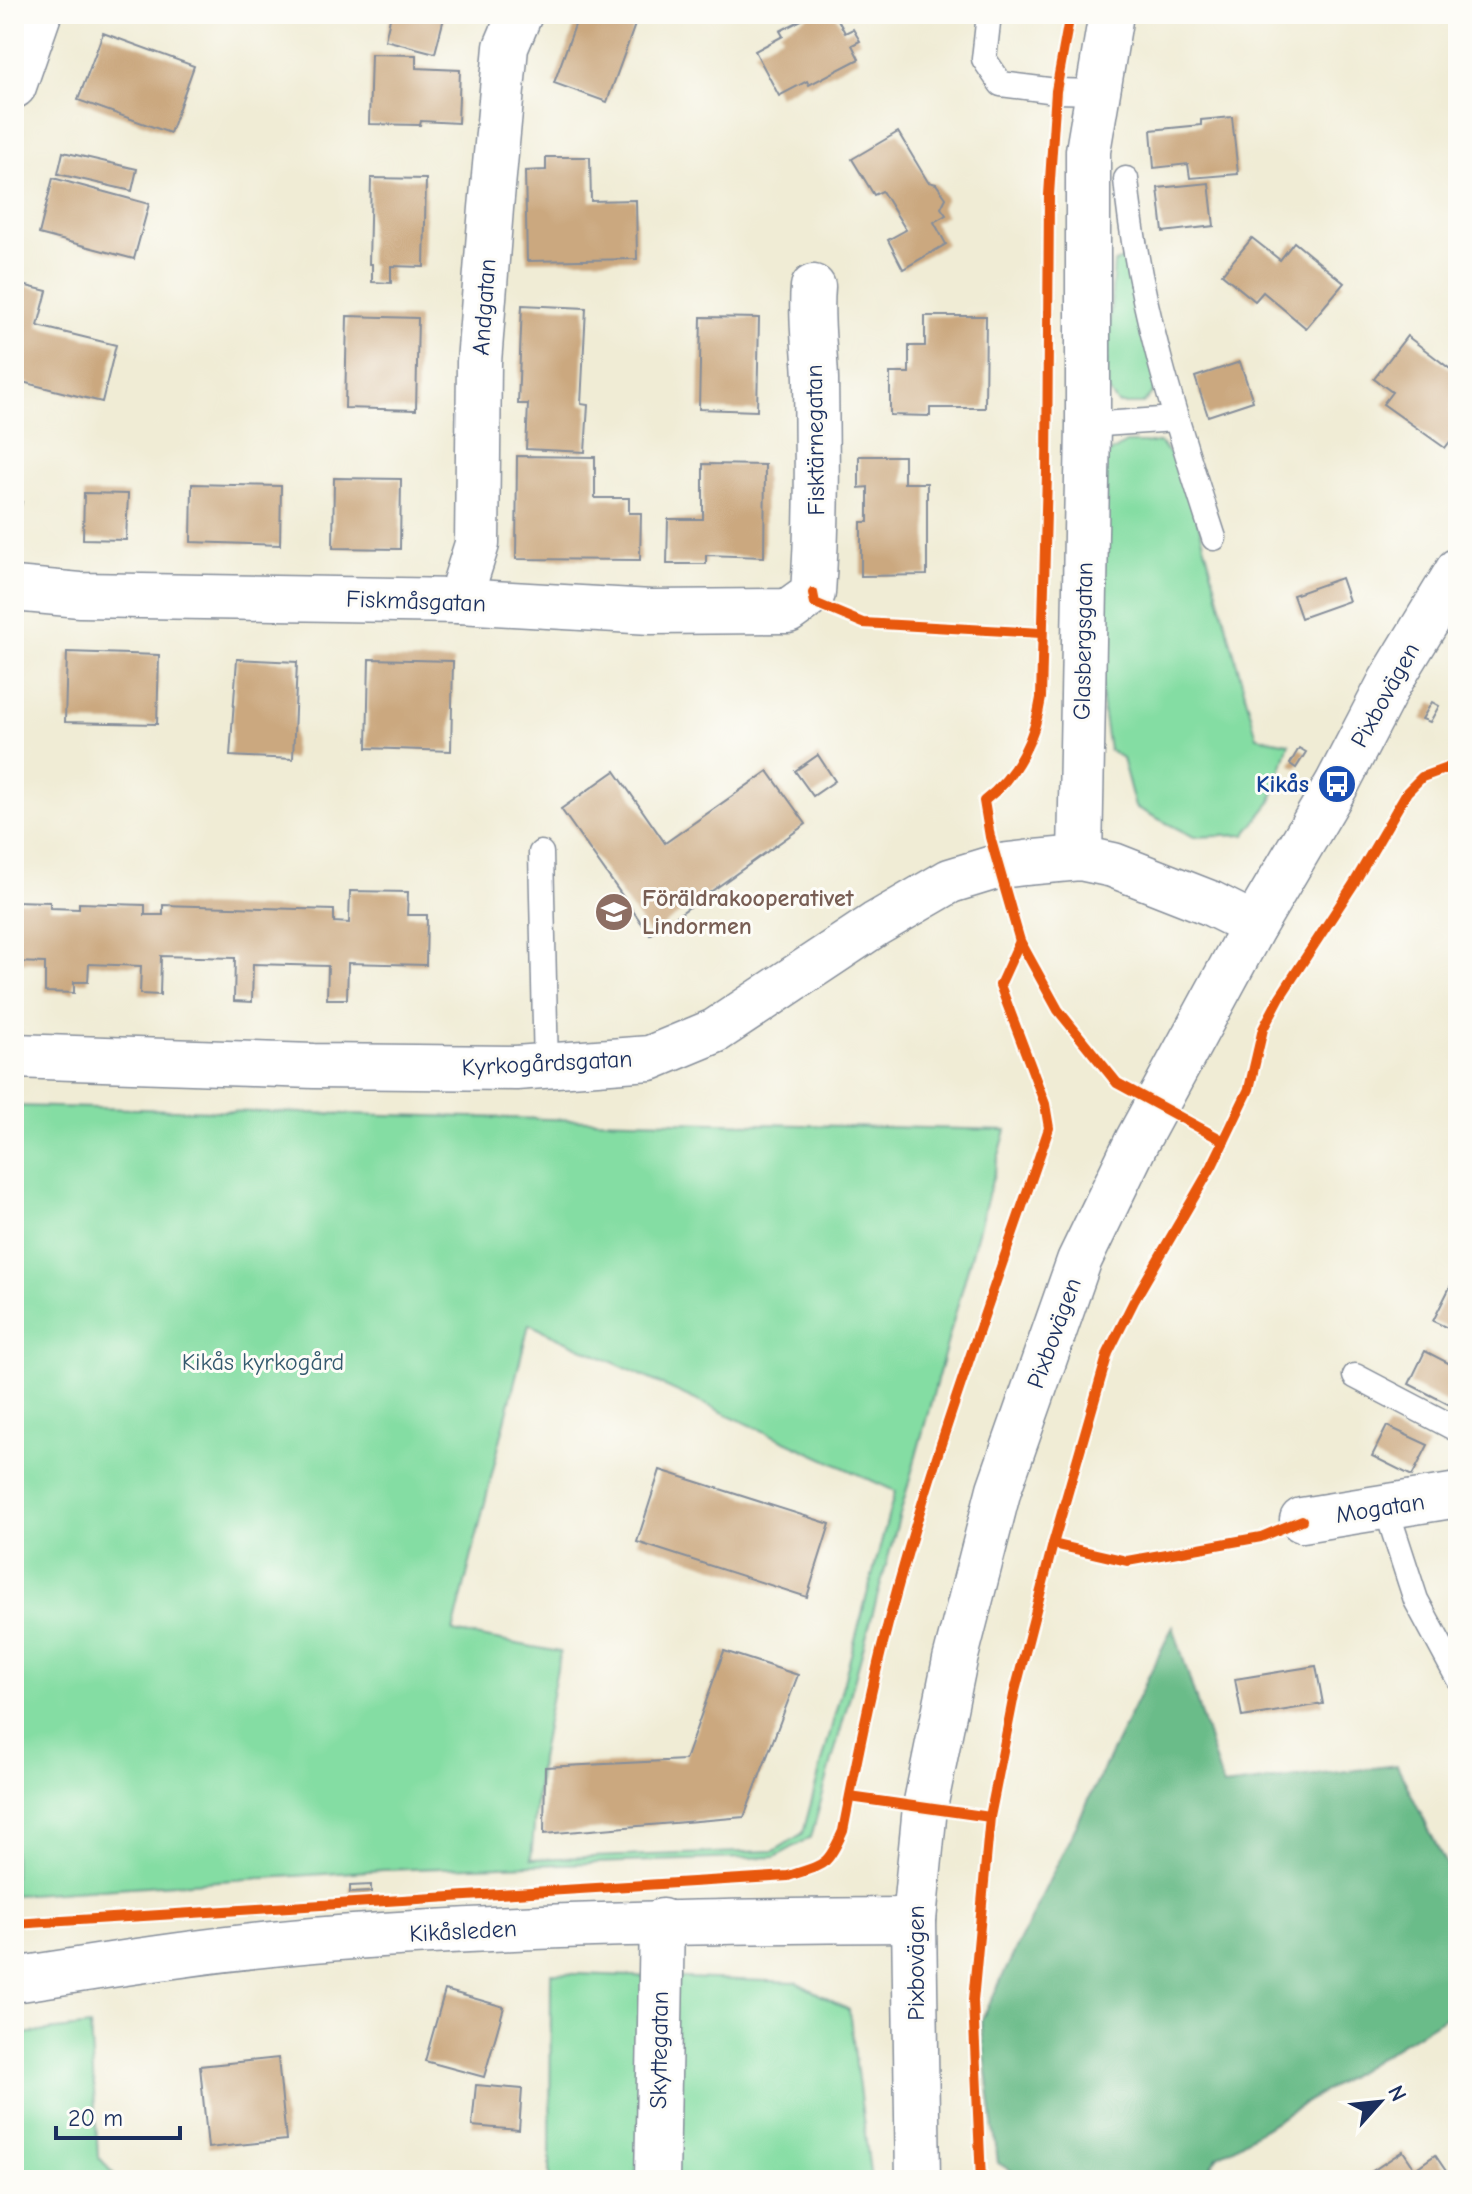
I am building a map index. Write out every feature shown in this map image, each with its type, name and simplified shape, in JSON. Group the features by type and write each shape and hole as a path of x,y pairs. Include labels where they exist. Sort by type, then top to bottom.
{"street":[{"path":"14,86 39,14"},
{"name":"Andgatan","path":"459,601 477,544 479,362 491,208 506,47 520,14"},
{"name":"Glasbergsgatan","path":"1080,858 1088,425 1088,151 1111,14"},
{"name":"Fisktärnegatan","path":"813,287 811,314 816,374 817,539 813,593"},
{"name":"Pixbovägen","path":"918,2180 914,1920 925,1807 955,1660 999,1489 1079,1261 1137,1141 1254,925 1337,784 1390,682 1458,570"},
{"name":"Fiskmåsgatan","path":"14,589 80,595 459,601 651,612 788,611 813,593"},
{"name":"Kyrkogårdsgatan","path":"14,1056 314,1066 546,1068 650,1058 715,1031 876,924 950,881 999,866 1080,858 1113,865 1210,903 1254,925"},
{"name":"Mogatan","path":"1302,1520 1458,1495"},
{"name":"Kikåsleden","path":"14,1980 169,1956 336,1938 662,1921 914,1920"},
{"name":"Skyttegatan","path":"657,2180 662,1921"}],"lane":[{"path":"989,14 984,59 1001,84 1056,91 1098,92"},
{"path":"1126,179 1131,237 1175,419 1214,538"},
{"path":"1088,425 1175,419"},
{"path":"541,853 546,1068"},
{"path":"1355,1376 1458,1430"},
{"path":"1386,1508 1416,1600 1458,1678"}],"green space":[{"path":"1125,257 1160,383 1143,404 1118,404 1105,386 1114,263"},
{"path":"1126,443 1160,443 1183,467 1257,737 1289,743 1271,802 1245,835 1194,837 1135,807 1122,758 1109,750 1102,703 1105,456"},
{"name":"Kikås kyrkogård","path":"14,1106 1006,1130 811,1837 775,1857 383,1870 14,1895","holes":["529,1324 895,1491 803,1833 774,1851 531,1859 540,1759 560,1652 453,1632"]},
{"path":"1173,1626 1223,1786 1397,1765 1458,1889 1458,2009 1217,2157 1201,2180 1027,2180 998,2163 981,2021"},
{"path":"551,1973 796,1982 849,2010 871,2180 550,2180"},
{"path":"90,2026 98,2156 119,2180 14,2180 14,2035"}],"building":[{"path":"391,14 445,14 435,53 385,40"},
{"path":"579,14 623,14 637,19 607,102 554,83"},
{"path":"813,14 835,14 845,33 853,29 860,41 852,45 859,59 809,85 807,81 779,96 755,51 783,36 780,31"},
{"path":"103,33 194,66 170,133 78,100"},
{"path":"371,54 416,55 416,68 460,70 458,123 421,121 420,125 369,124"},
{"path":"1232,117 1238,174 1190,178 1188,164 1154,168 1151,130 1201,125 1201,120"},
{"path":"898,132 928,182 936,184 946,198 941,208 946,215 934,222 946,244 903,269 888,240 906,230 882,191 874,195 852,159"},
{"path":"63,152 137,169 132,191 58,174"},
{"path":"546,157 590,157 591,201 636,200 637,259 527,261 525,171 546,170"},
{"path":"53,178 149,204 134,259 39,234"},
{"path":"371,178 426,179 424,267 391,266 391,283 372,282 372,264 369,264"},
{"path":"1209,183 1214,226 1163,232 1158,188"},
{"path":"1252,238 1280,260 1294,242 1344,283 1306,328 1263,292 1255,301 1222,274"},
{"path":"14,283 47,291 38,326 116,345 102,402 14,380 14,340 18,324 14,323"},
{"path":"522,305 586,308 581,404 588,405 585,452 526,449 528,404 518,404"},
{"path":"347,316 418,318 416,410 345,408"},
{"path":"925,316 986,316 985,408 930,408 930,416 890,415 890,373 909,373 909,346 925,346"},
{"path":"701,317 759,318 757,411 699,409"},
{"path":"1407,336 1458,375 1458,431 1445,448 1383,404 1392,392 1374,379"},
{"path":"1240,362 1253,401 1208,416 1195,377"},
{"path":"517,456 595,457 595,498 629,498 629,513 641,513 640,560 516,559"},
{"path":"859,456 904,456 904,483 927,483 927,575 861,576 861,522 868,522 868,487 859,488"},
{"path":"703,464 765,465 764,557 706,555 706,564 667,564 668,519 703,519"},
{"path":"334,478 401,479 400,549 333,548"},
{"path":"192,484 281,486 280,545 191,542"},
{"path":"84,493 128,494 126,540 83,539"},
{"path":"14,500 22,502 15,532 14,532"},
{"path":"1341,578 1349,601 1301,618 1293,595"},
{"path":"67,652 159,655 157,724 65,722"},
{"path":"237,659 297,662 293,759 230,756"},
{"path":"369,659 453,661 451,751 367,748"},
{"path":"1432,702 1439,706 1430,722 1422,719"},
{"path":"1299,748 1306,752 1296,768 1290,764"},
{"path":"818,755 835,781 813,796 795,771"},
{"path":"615,771 665,843 768,771 806,824 650,935 561,809"},
{"path":"350,891 408,892 407,915 427,915 426,965 348,963 347,999 327,999 328,966 253,964 252,1002 234,1001 235,958 161,956 160,995 140,994 141,966 89,964 88,982 74,982 74,993 45,992 45,963 14,962 14,901 50,902 50,908 79,909 79,903 145,905 145,915 163,915 163,905 334,910 334,922 349,923"},
{"path":"1458,1271 1458,1333 1433,1321"},
{"path":"1425,1351 1458,1368 1458,1409 1409,1384"},
{"path":"1387,1426 1428,1445 1412,1476 1372,1456"},
{"path":"660,1470 830,1524 807,1597 637,1542"},
{"path":"724,1651 798,1675 744,1817 544,1834 545,1767 685,1760"},
{"path":"1316,1666 1323,1704 1242,1717 1235,1679"},
{"path":"371,1885 371,1892 350,1893 350,1886"},
{"path":"445,1990 504,2007 484,2077 425,2061"},
{"path":"278,2058 286,2140 208,2148 200,2066"},
{"path":"476,2085 522,2089 519,2130 472,2126"},
{"path":"1403,2151 1415,2169 1435,2155 1452,2180 1359,2180"}],"cycle path":[{"path":"1070,14 1056,91 1049,195 1047,473 1041,698 1023,755 1006,780 984,801 990,837 1020,941 1058,1010 1117,1083 1224,1141"},
{"path":"813,593 815,603 863,623 1041,633"},
{"path":"981,2180 973,2001 990,1817 1014,1695 1053,1544 1108,1353 1134,1301 1212,1166 1249,1089 1263,1029 1280,997 1353,885 1407,792 1422,777 1458,764"},
{"path":"14,1924 788,1876 817,1866 828,1858 843,1831 877,1670 918,1516 1049,1128 1045,1104 1000,985 1020,941"},
{"path":"1053,1544 1127,1561 1261,1537 1302,1520"},
{"path":"850,1797 990,1817"}],"place":[{"name":"Kikås","path":"1337,784"},
{"name":"Föräldrakooperativet Lindormen","path":"614,912"}]}
